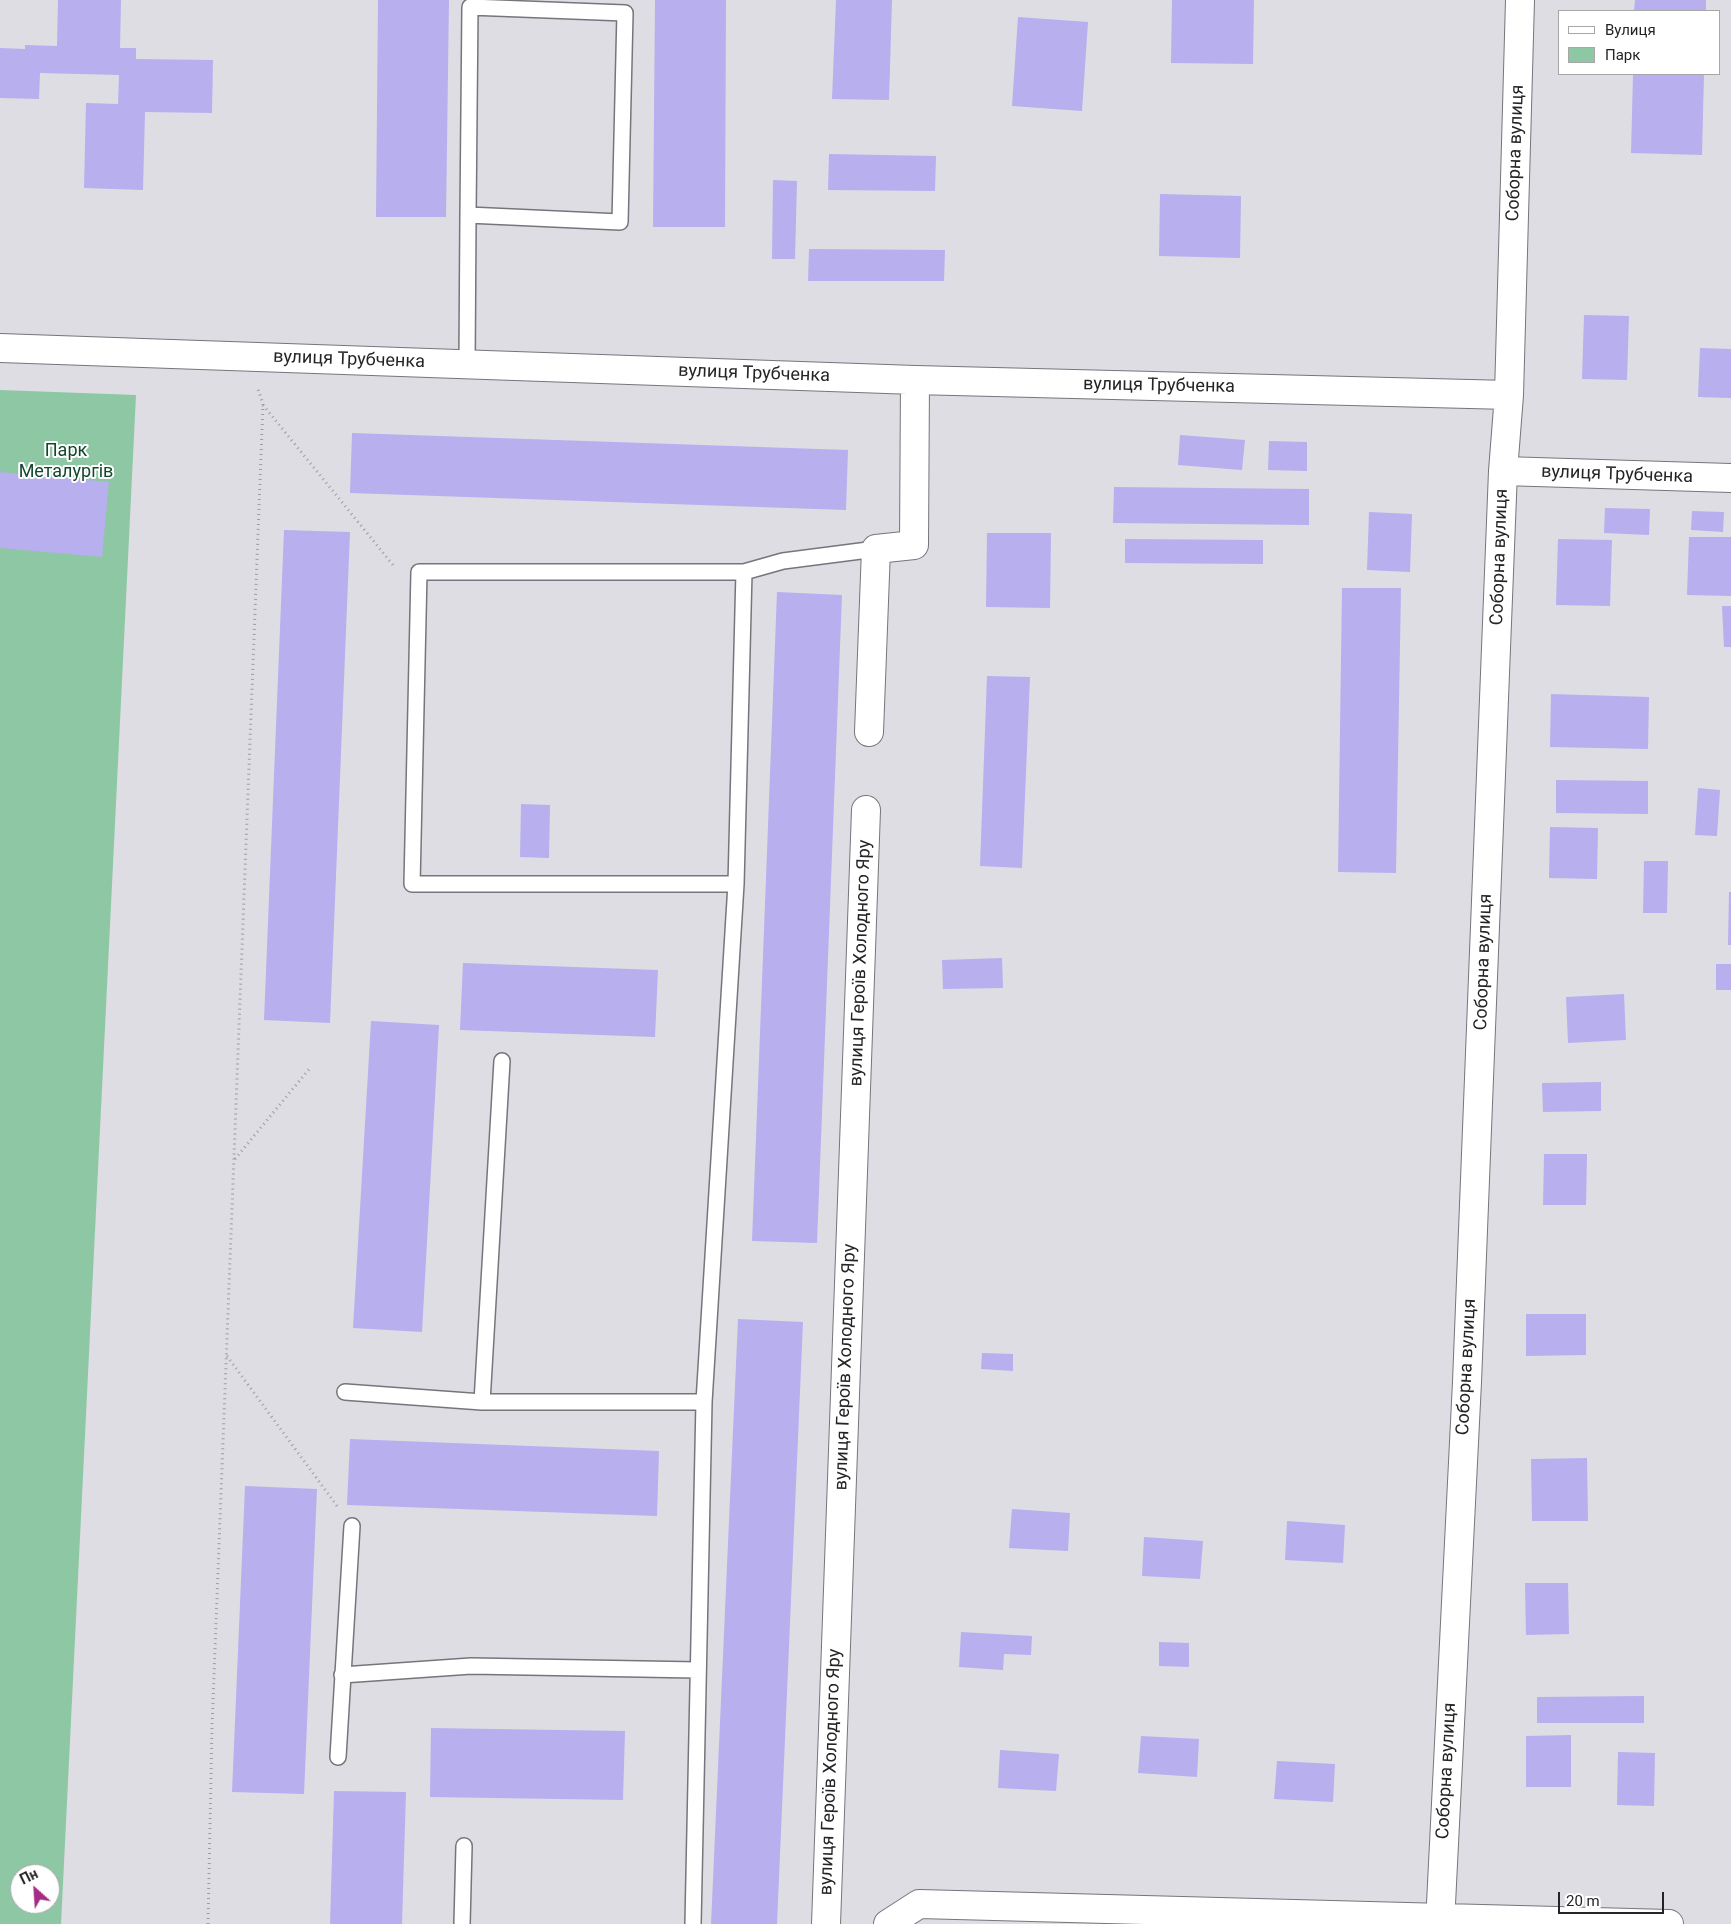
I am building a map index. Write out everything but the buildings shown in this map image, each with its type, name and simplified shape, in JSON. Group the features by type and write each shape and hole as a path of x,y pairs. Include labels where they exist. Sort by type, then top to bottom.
{"street":[{"name":"Соборна вулиця","path":"1440,1921 1467,1382 1503,471 1509,395 1520,0"},
{"name":"вулиця Трубченка","path":"0,348 915,380 1509,395"},
{"path":"869,732 876,549 914,545 915,380"},
{"name":"вулиця Трубченка","path":"1503,471 1731,478"},
{"name":"вулиця Героїв Холодного Яру","path":"826,1924 866,810"},
{"path":"888,1924 919,1904 1440,1921 1669,1924"}],"lane":[{"path":"467,364 468,214 470,7 625,13 620,222 468,214"},
{"path":"736,884 412,884 419,572 744,572 783,561 876,549"},
{"path":"693,1924 704,1402 736,884 744,572"},
{"path":"482,1402 502,1061"},
{"path":"346,1392 482,1402 704,1402"},
{"path":"338,1757 352,1526"},
{"path":"342,1675 471,1666 697,1670"},
{"path":"462,1924 464,1846"}],"path":[{"path":"208,1924 212,1727 263,404 249,357"},
{"path":"263,404 394,566 419,572"},
{"path":"235,1159 310,1068"},
{"path":"226,1356 352,1526"}],"green space":[{"name":"Парк Металургів","path":"0,390 136,395 61,1924 0,1924"}]}
